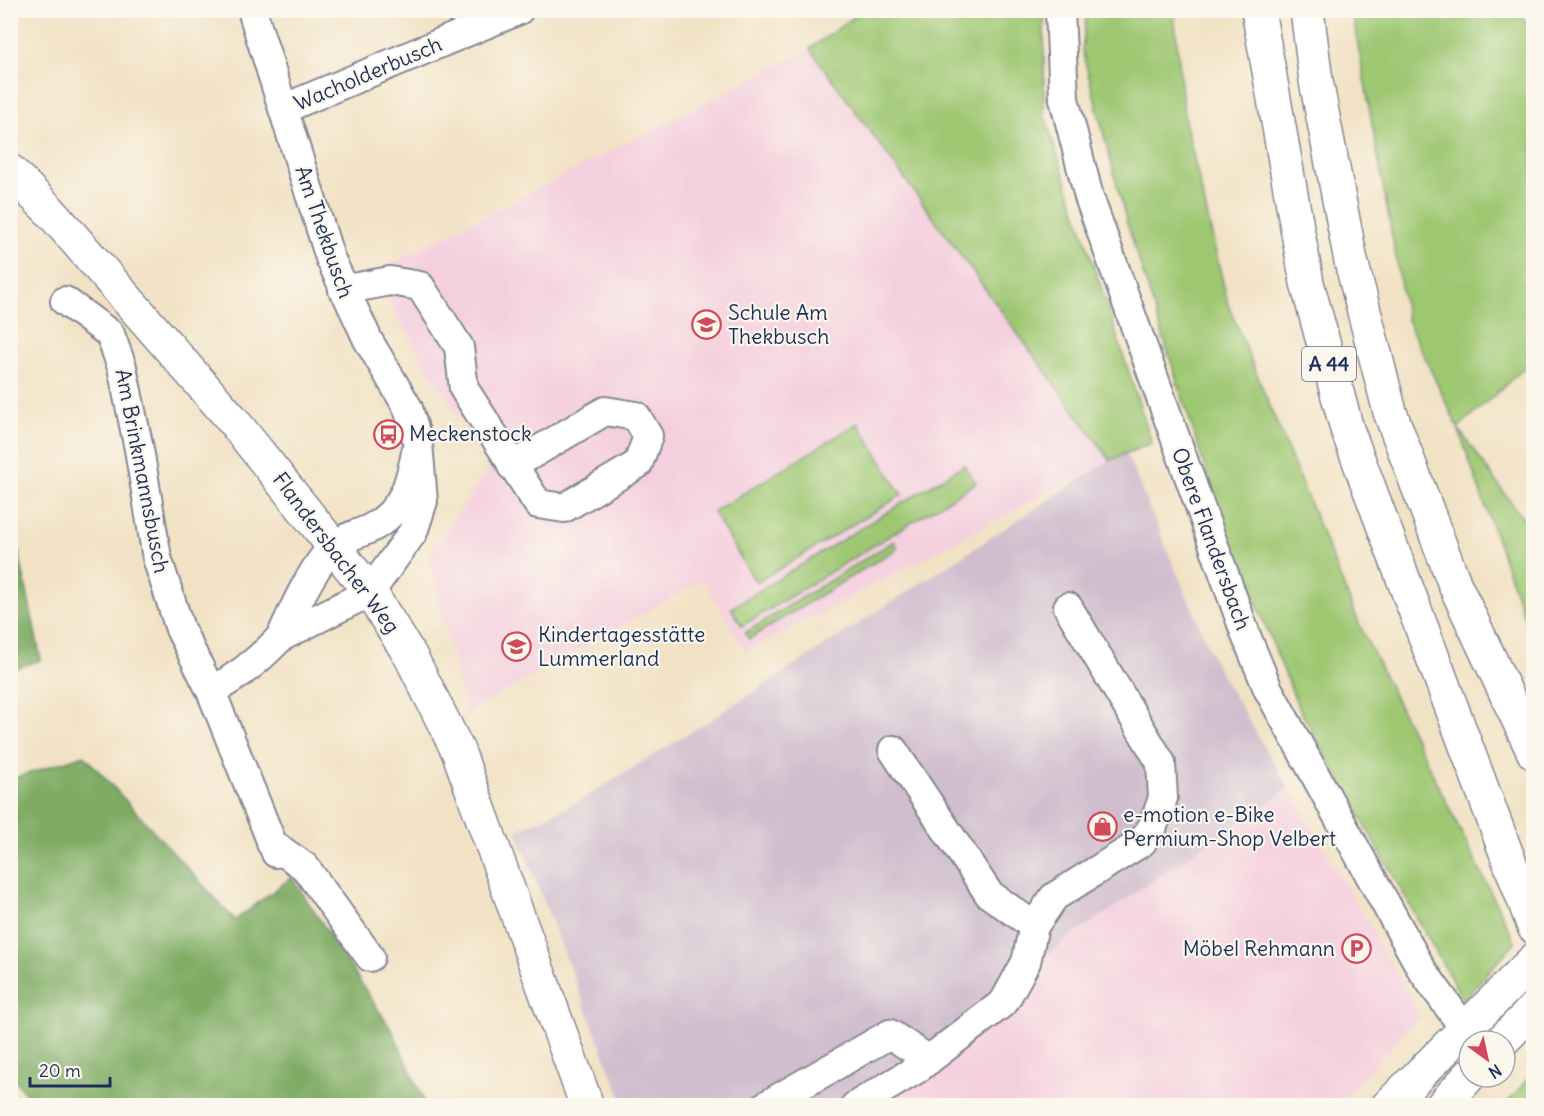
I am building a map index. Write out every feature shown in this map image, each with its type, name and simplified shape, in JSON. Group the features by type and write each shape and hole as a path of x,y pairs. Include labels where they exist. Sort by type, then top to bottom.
{"main road":[{"name":"A 44","path":"1258,10 1307,283 1347,429 1413,609 1451,702 1533,865"},
{"name":"A 44","path":"1307,10 1316,81 1352,261 1390,412 1455,585 1533,753"},
{"name":"Flandersbacher Weg","path":"10,171 58,220 230,417 335,545 370,592 411,657 458,752 587,1106"},
{"path":"1451,702 1533,927"},
{"path":"1388,1106 1533,960"},
{"path":"1514,1029 1529,1013"},
{"path":"1442,1106 1457,1089"}],"street":[{"name":"Am Thekbusch","path":"252,10 330,258 368,340 408,408 418,443 423,501 413,532 370,592"},
{"name":"Wacholderbusch","path":"283,109 519,10"},
{"name":"Obere Flandersbach","path":"1060,10 1064,99 1089,197 1247,638 1273,698 1422,970 1464,1028"},
{"path":"344,290 390,281 420,286 459,347 464,389 512,466"},
{"name":"Am Brinkmannsbusch","path":"65,301 110,334 122,367 139,449 157,558 180,629 211,691 274,848 305,867 370,957"},
{"name":"Am Thekbusch","path":"335,545 374,526 394,510 408,488 418,443"},
{"path":"211,691 234,679 263,657 281,637 296,604 335,545"},
{"path":"281,637 370,592"},
{"path":"855,1106 929,1060 1004,1002 1026,962 1034,926 1054,897 1142,842 1153,826 1163,798 1161,763 1068,607"},
{"path":"893,750 989,894 1034,926"},
{"path":"765,1106 890,1034 929,1060"}],"shaded area":[{"name":"Schule Am Thekbusch","path":"810,49 1110,460 746,652 703,580 466,714 429,557 490,465 433,377 373,273"},
{"path":"1126,453 1218,669 1289,788 1065,941 989,1001 898,1065 827,1105 624,1105 516,831 581,800 715,717 1110,460"},
{"path":"1289,788 1421,1015 1338,1105 827,1106 898,1065 989,1001 1065,941"}],"green space":[{"path":"862,11 1044,11 1044,114 1152,443 1110,460 810,49"},
{"path":"1087,11 1174,11 1184,116 1228,304 1360,626 1515,942 1463,1000 1298,706 1217,506 1126,220 1082,50"},
{"path":"1352,11 1518,11 1533,33 1533,360 1458,428 1407,320"},
{"path":"858,423 902,495 756,583 713,512"},
{"path":"1458,428 1533,533 1533,643"},
{"path":"964,465 976,483 742,626 731,608"},
{"path":"11,514 41,660 10,670"},
{"path":"894,541 898,548 749,639 745,633"},
{"path":"84,755 235,920 292,877 393,1032 426,1105 33,1105 11,1074 11,779"},
{"path":"1533,1072 1533,1105 1506,1105"}],"place":[{"name":"Schule Am Thekbusch","path":"707,325"},
{"name":"Meckenstock","path":"388,434"},
{"name":"Kindertagesstätte Lummerland","path":"517,647"},
{"name":"e-motion e-Bike Permium-Shop Velbert","path":"1102,827"},
{"name":"Möbel Rehmann","path":"1356,949"}]}
